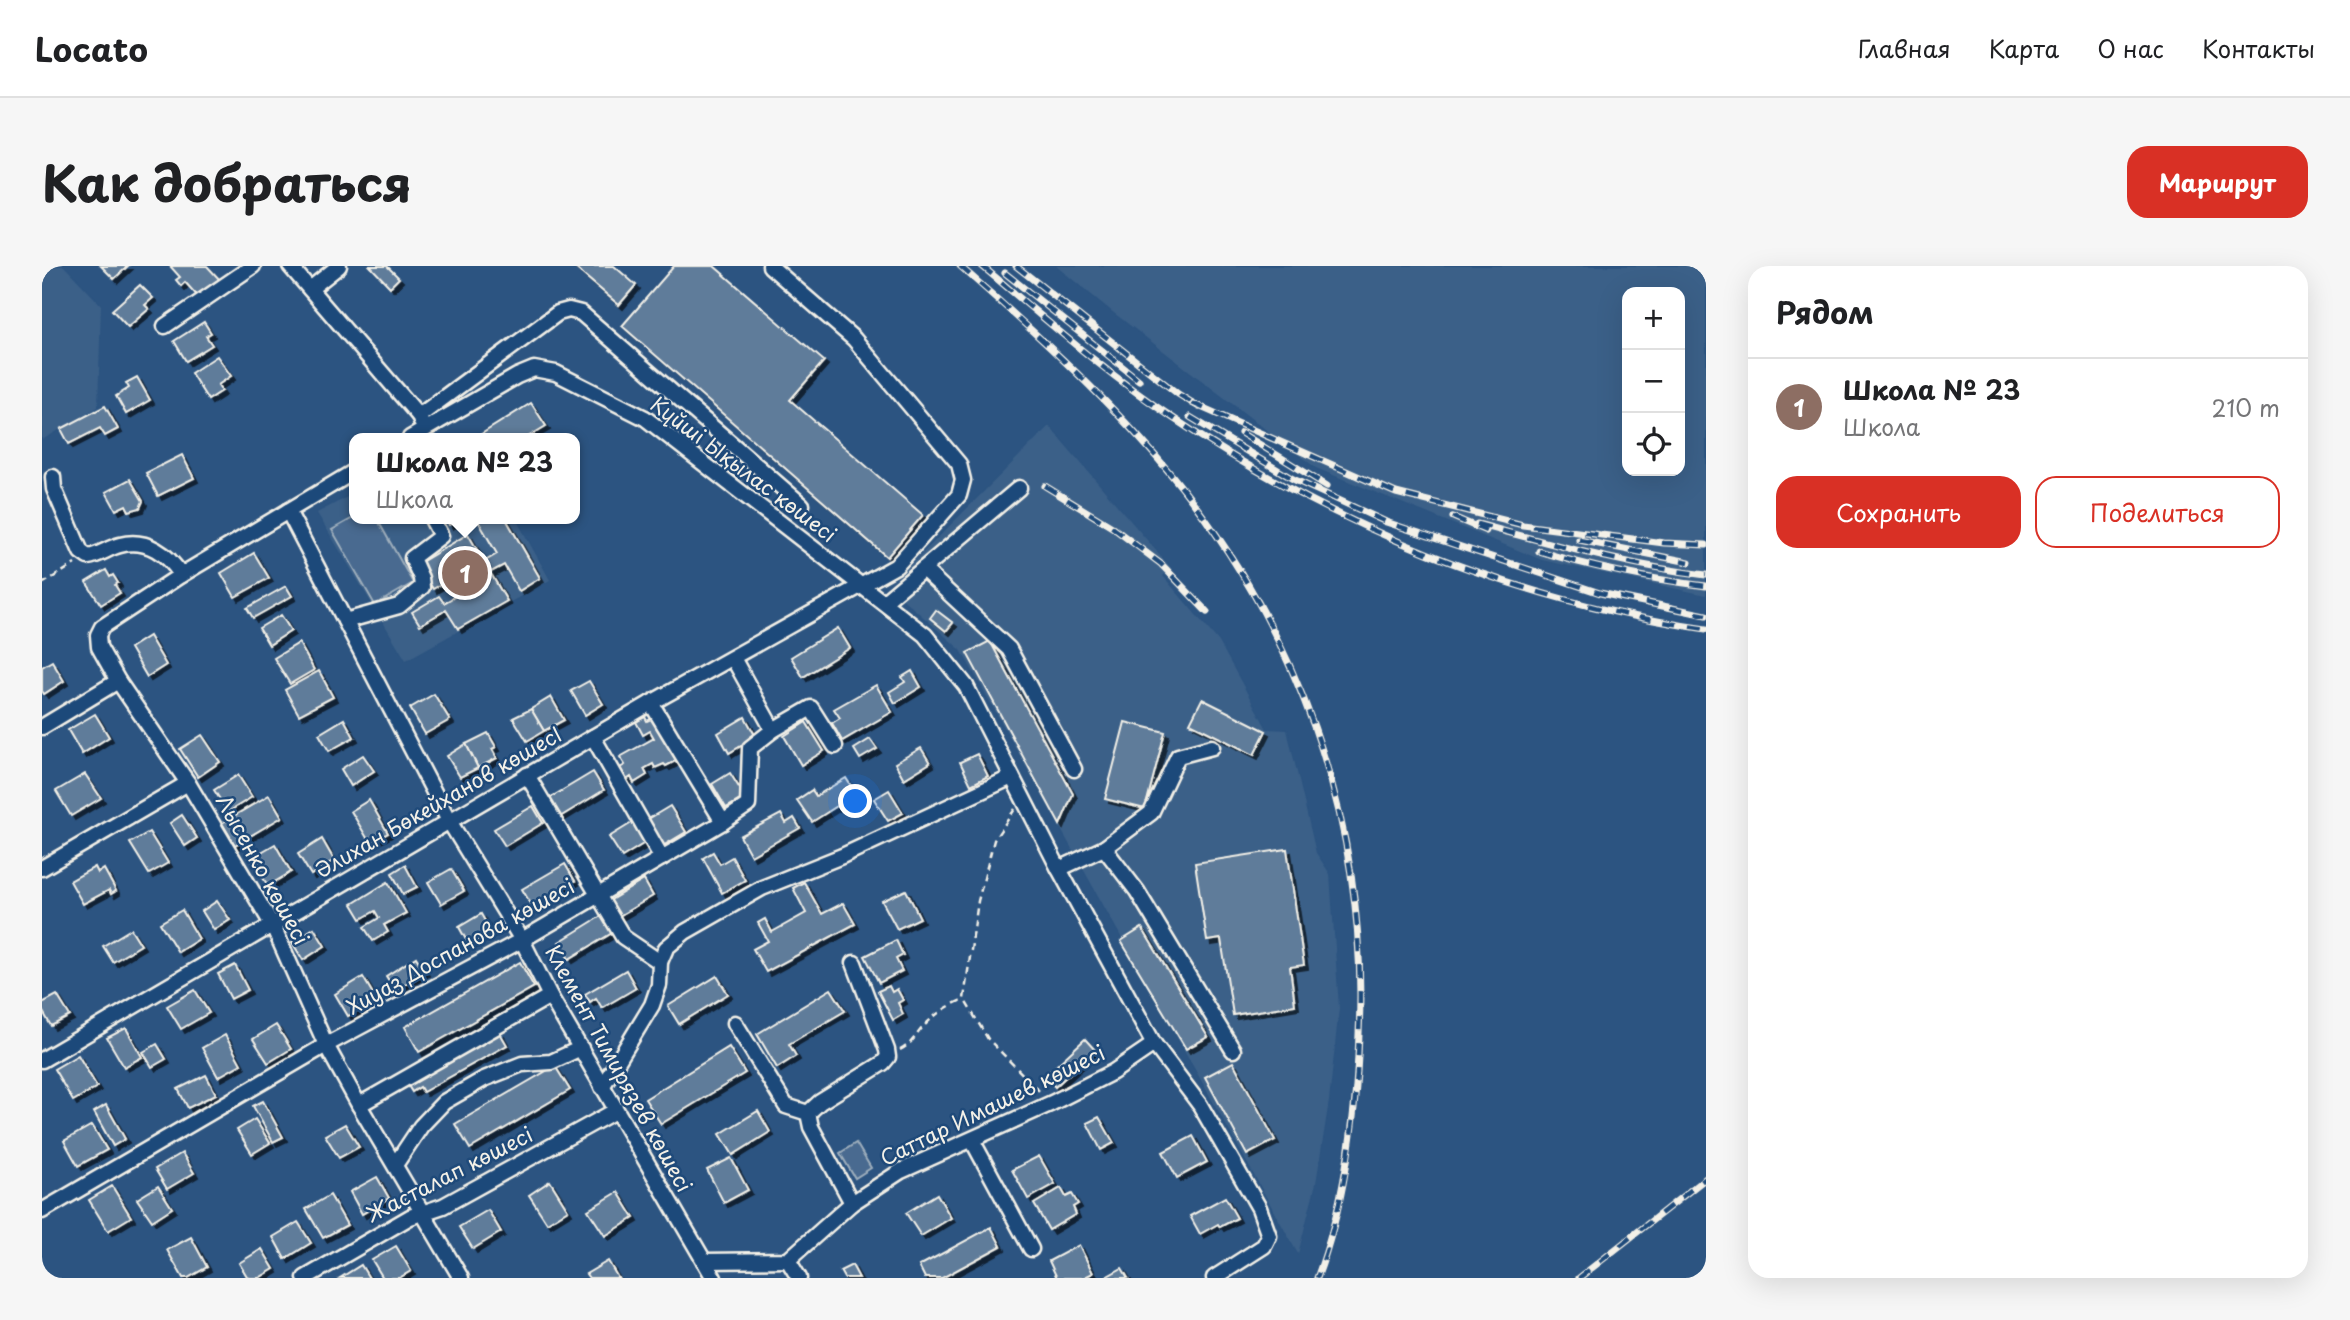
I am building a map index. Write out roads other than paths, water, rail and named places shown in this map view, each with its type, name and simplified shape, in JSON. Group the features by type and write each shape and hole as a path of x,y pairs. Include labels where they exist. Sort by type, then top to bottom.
{"street":[{"path":"165,326 253,266"},
{"path":"290,266 419,415 424,430"},
{"path":"310,289 340,266"},
{"name":"Әлихан Бөкейханов көшесI","path":"42,1060 651,703 896,566 959,495 963,480 959,464 854,339 770,266"},
{"path":"419,415 558,313 569,310 581,313 802,505"},
{"name":"Күйші Ықылас көшесі","path":"419,433 517,376 534,369 556,373 645,418 925,635 966,686 1059,869 1154,1044 1200,1105 1259,1208 1269,1236 1264,1246 1214,1278"},
{"path":"53,477 54,489 81,552 88,557 99,555 118,545 137,543 156,549 171,559 181,575 349,475"},
{"path":"884,602 1019,488"},
{"name":"Клемент Тимирязев көшесі","path":"288,511 449,821 522,940 550,996 615,1111 715,1278"},
{"path":"345,621 399,606 422,587 412,558 441,536 435,524"},
{"path":"923,569 1009,649 1074,769"},
{"name":"Лысенко көшесі","path":"181,575 102,627 98,635 99,647 118,681 188,783 273,926 326,1045 461,1278"},
{"path":"733,658 772,730"},
{"path":"42,727 118,681"},
{"path":"651,703 723,822"},
{"name":"Хиуаз Доспанова көшесі","path":"42,1211 326,1045 522,940 723,822 748,805 750,748 772,730 810,708 835,746"},
{"path":"593,737 662,858"},
{"path":"1059,869 1104,848 1151,813 1178,757 1212,747"},
{"path":"527,775 623,937 660,962"},
{"path":"602,1087 652,1005 659,985 660,962 666,948 685,932 762,888 842,856 1012,777"},
{"path":"42,867 188,783"},
{"path":"1104,848 1138,891 1233,1050"},
{"path":"808,1113 820,1102 883,1063 888,1057 854,963"},
{"path":"359,1105 550,996"},
{"path":"735,1023 786,1106 808,1113"},
{"name":"Саттар Имашев көшесі","path":"788,1260 852,1203 901,1171 1052,1104 1113,1072 1154,1044"},
{"path":"395,1165 421,1126 444,1102 484,1079 522,1065 551,1062 581,1048"},
{"name":"Жасталап көшесі","path":"305,1278 410,1217 443,1206 615,1111"},
{"path":"808,1113 810,1127 852,1203"},
{"path":"972,1140 1031,1249"},
{"path":"705,1261 788,1260 799,1278"}],"railway":[{"path":"960,266 1088,384 1159,460 1208,522 1250,588 1286,656 1315,728 1336,802 1351,878 1359,955 1359,1034 1348,1158 1335,1219 1317,1278"},
{"path":"982,266 1123,383 1234,457 1297,493 1428,554 1496,578 1565,599 1706,629"},
{"path":"1016,266 1178,394 1199,407"},
{"path":"1005,273 1139,380"},
{"path":"1192,403 1396,493 1523,525 1664,543 1706,545"},
{"path":"1190,417 1293,479 1386,522 1600,593 1706,615"},
{"path":"1241,433 1327,486"},
{"path":"1045,486 1112,527 1161,564 1207,612"},
{"path":"1453,517 1486,531"},
{"path":"1477,524 1619,560 1706,575"},
{"path":"1579,540 1689,562"},
{"path":"1539,551 1621,572 1706,586"},
{"path":"1579,1278 1706,1178"}],"place":[{"name":"Школа № 23","path":"465,573"}]}
